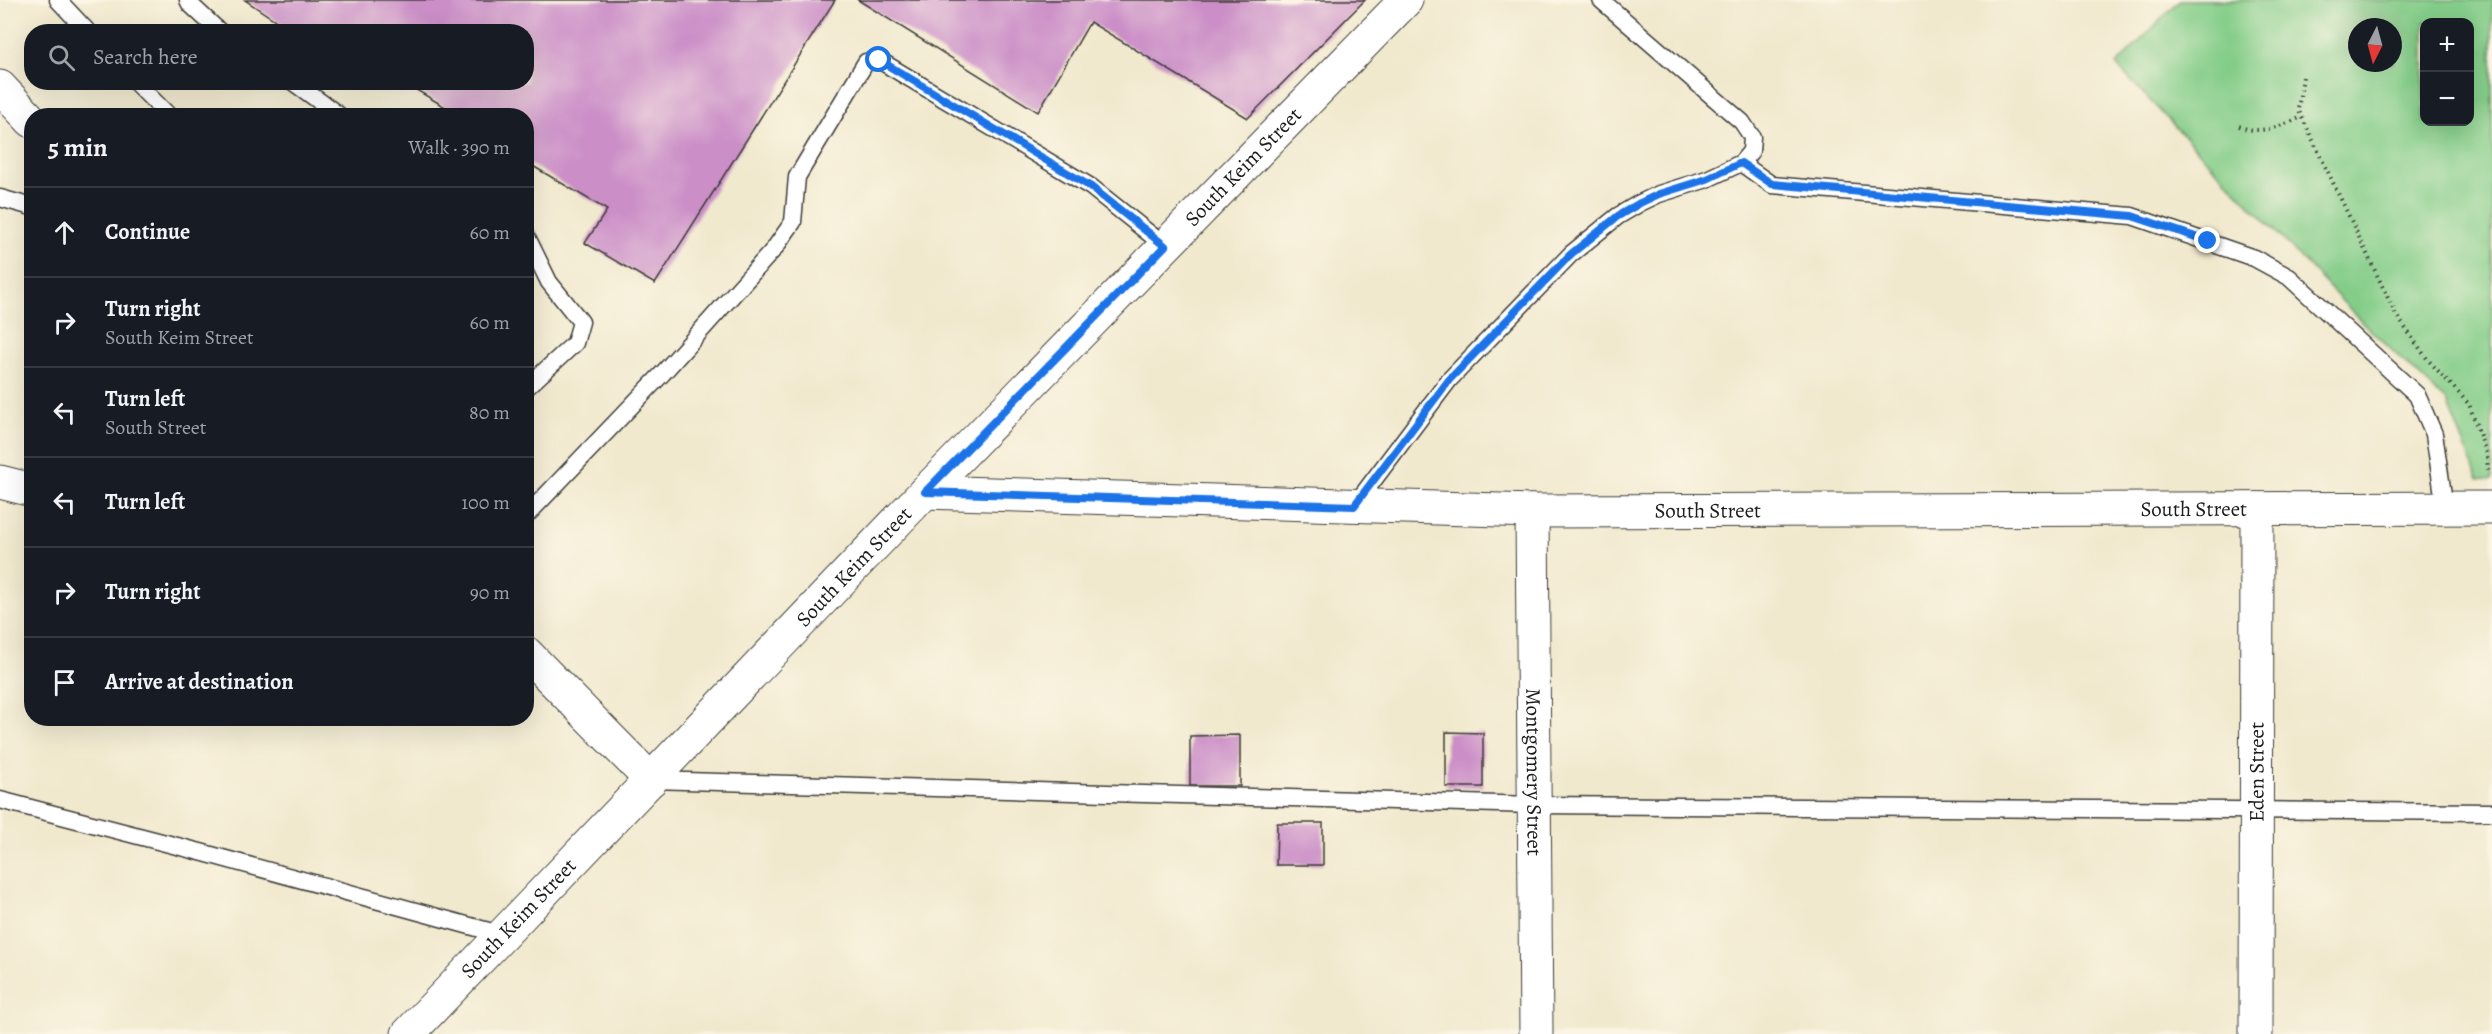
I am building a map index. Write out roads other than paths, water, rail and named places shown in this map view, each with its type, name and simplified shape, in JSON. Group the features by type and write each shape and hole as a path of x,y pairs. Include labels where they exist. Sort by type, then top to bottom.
{"street":[{"name":"South Keim Street","path":"408,1034 925,492 1406,0"},
{"path":"0,87 24,112"},
{"path":"0,482 24,488"},
{"name":"South Street","path":"925,492 1532,511 2491,508"},
{"name":"Eden Street","path":"2256,1034 2257,509"},
{"name":"Montgomery Street","path":"1532,511 1536,1034"},
{"path":"534,661 651,780"}],"lane":[{"path":"58,0 80,24"},
{"path":"188,0 211,24"},
{"path":"1354,506 1449,380 1571,254 1618,216 1640,203 1659,194 1707,179 1741,163 1750,151 1752,137 1742,122 1601,0"},
{"path":"534,508 663,373 774,249 793,222 797,177 866,62 879,60 1091,187 1165,246"},
{"path":"143,90 161,108"},
{"path":"304,90 329,108"},
{"path":"1741,163 1772,184 2132,216 2254,258 2289,277 2416,395 2434,434 2445,508"},
{"path":"0,198 24,205"},
{"path":"534,251 549,282 581,322 575,343 534,381"},
{"path":"651,780 1534,805 2492,812"},
{"path":"0,800 503,935"}]}
